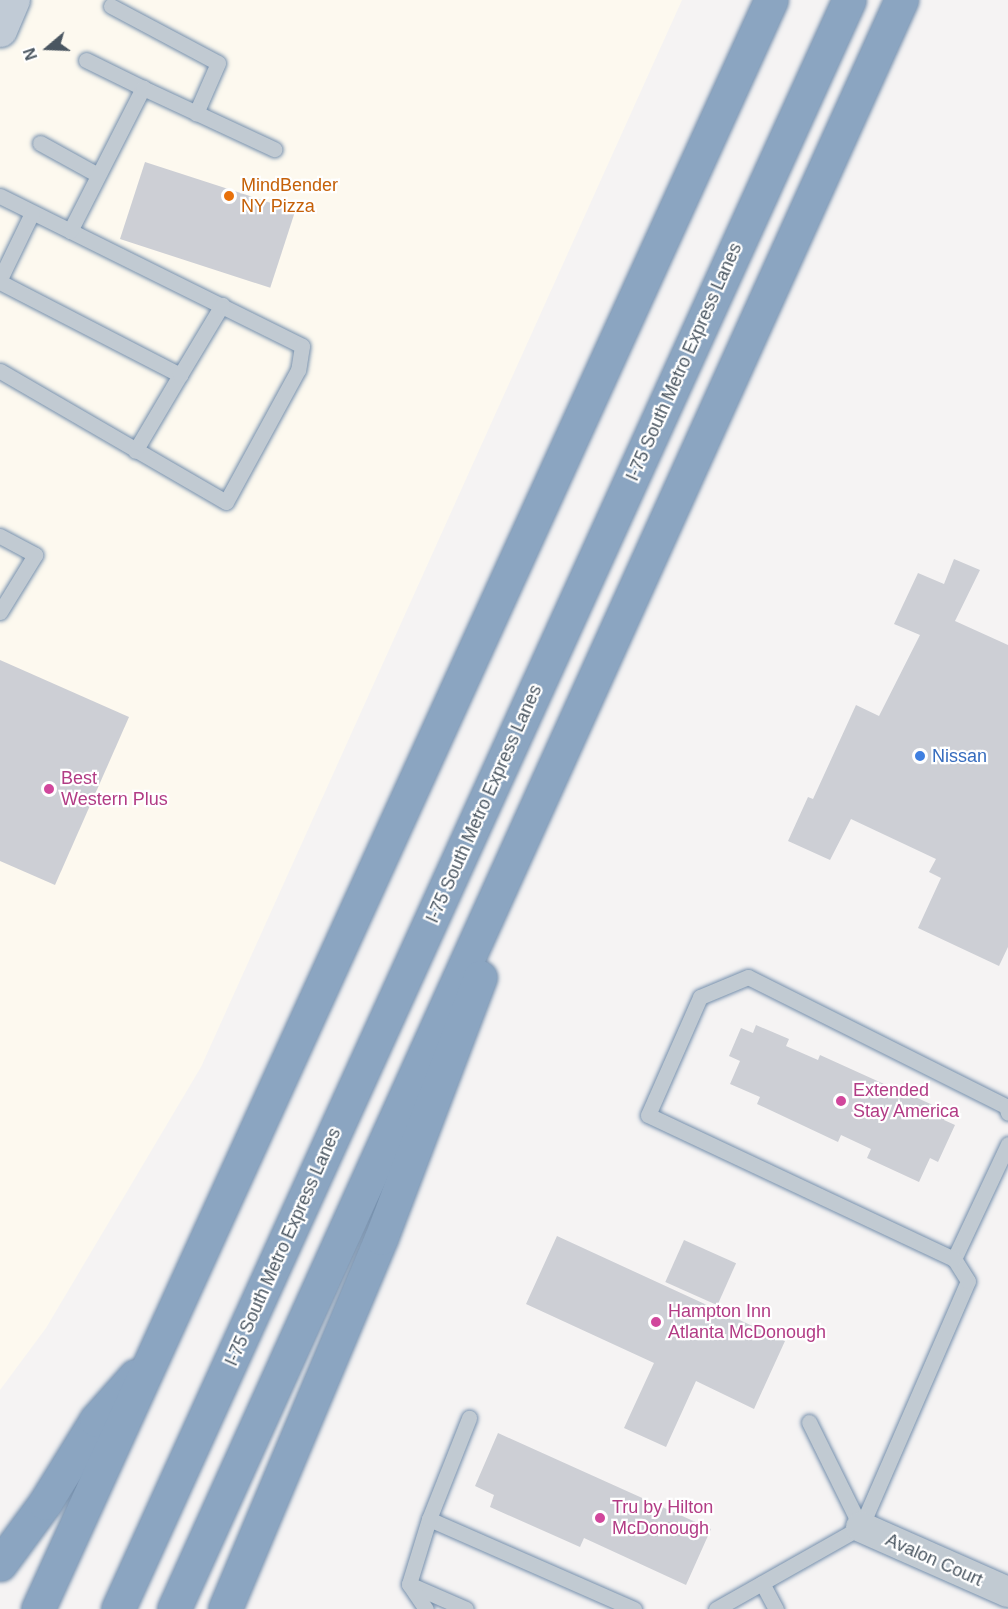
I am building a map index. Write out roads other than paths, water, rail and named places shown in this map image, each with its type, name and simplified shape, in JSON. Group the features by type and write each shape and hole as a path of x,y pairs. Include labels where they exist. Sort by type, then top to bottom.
{"highway":[{"path":"38,1609 771,0"},
{"name":"I-75 South Metro Express Lanes","path":"118,1609 849,0"},
{"path":"174,1609 566,737 901,0"},
{"path":"225,1609 381,1238 446,1072 566,737"},
{"path":"0,1564 45,1503 96,1420 156,1353"}],"street":[{"path":"0,30 14,0"},
{"name":"Avalon Court","path":"861,1527 1008,1592"}],"lane":[{"path":"111,6 218,63 196,113"},
{"path":"86,60 274,149"},
{"path":"70,231 143,88"},
{"path":"40,143 98,175"},
{"path":"0,196 302,346 298,370 226,502 0,371"},
{"path":"32,213 0,280 180,375"},
{"path":"135,451 222,305"},
{"path":"0,536 35,555 0,612"},
{"path":"716,1609 861,1527 968,1281 954,1259 648,1115 700,997 748,977 1006,1106 1008,1113"},
{"path":"954,1259 1008,1144"},
{"path":"409,1584 429,1519 469,1418"},
{"path":"809,1422 861,1527"},
{"path":"429,1519 634,1609"},
{"path":"762,1583 776,1609"},
{"path":"409,1584 426,1609"},
{"path":"409,1584 466,1609"}],"place":[{"name":"MindBender NY Pizza","path":"229,196"},
{"name":"Nissan","path":"920,756"},
{"name":"Best Western Plus","path":"49,789"},
{"name":"Extended Stay America","path":"841,1101"},
{"name":"Hampton Inn Atlanta McDonough","path":"656,1322"},
{"name":"Tru by Hilton McDonough","path":"600,1518"}]}
